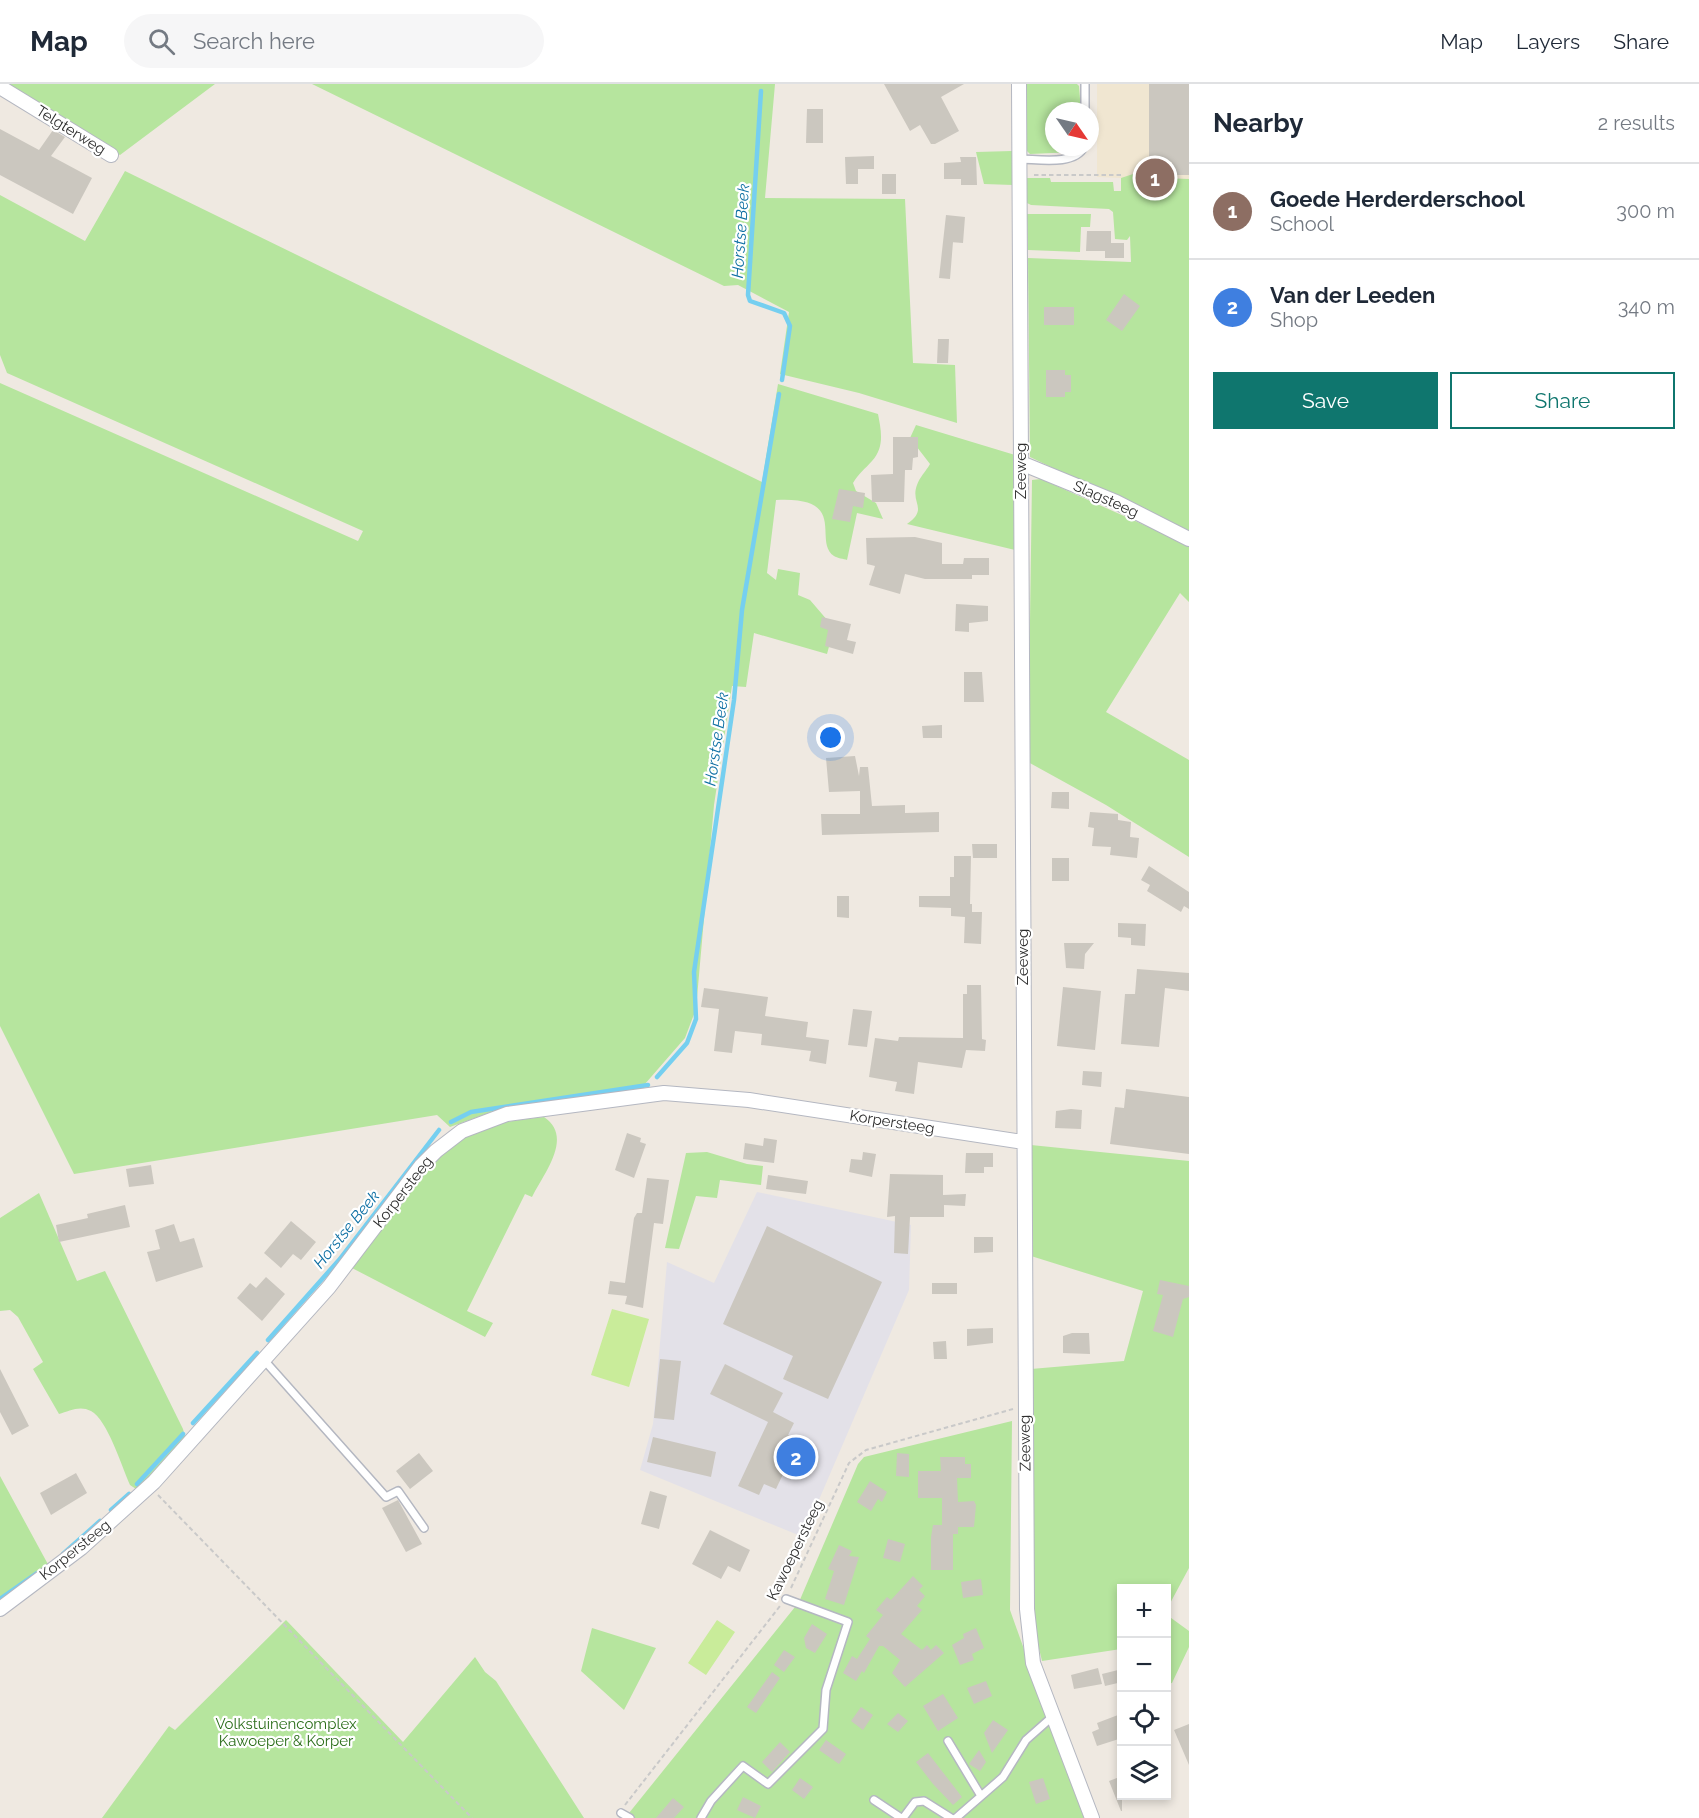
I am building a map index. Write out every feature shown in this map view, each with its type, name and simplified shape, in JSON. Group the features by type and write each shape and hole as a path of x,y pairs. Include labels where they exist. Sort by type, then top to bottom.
{"street":[{"name":"Zeeweg","path":"1019,84 1027,1609 1034,1663 1052,1717 1092,1818"},
{"name":"Telgterweg","path":"0,87 111,155"},
{"name":"Slagsteeg","path":"1021,463 1116,502 1189,539"},
{"name":"Korpersteeg","path":"0,1610 81,1548 150,1486 329,1287 436,1151 462,1131 507,1114 664,1094 749,1101 1023,1142"}],"lane":[{"path":"1085,84 1085,102"},
{"path":"1019,159 1071,159 1076,156"},
{"path":"264,1360 386,1497 398,1491 424,1528"},
{"path":"701,1818 711,1801 743,1766 768,1784 823,1729 826,1690 848,1622 786,1599"},
{"path":"874,1800 902,1818 915,1802 924,1801 953,1818 1003,1777 1026,1740 1052,1717"},
{"path":"948,1741 981,1796"},
{"path":"621,1813 630,1818"}],"path":[{"path":"1019,174 1121,175"},
{"name":"Kawoepersteeg","path":"621,1813 786,1599 849,1463 866,1450 1025,1406"},
{"path":"150,1486 472,1818"}],"shaded area":[{"path":"1097,84 1189,84 1189,238 1122,207 1121,178 1097,177 1099,102 1097,102"},
{"path":"757,1192 911,1225 909,1290 803,1537 640,1470 653,1424 667,1262 714,1283"}],"green space":[{"path":"3,84 215,84 120,155"},
{"path":"312,84 775,84 765,198 905,199 913,363 955,365 957,423 859,393 780,374 789,312 738,285 724,286"},
{"path":"1027,84 1077,84 1080,102 1045,102 1045,153 1030,154 1025,149"},
{"path":"1012,151 1013,185 984,184 976,152"},
{"path":"125,171 762,482 778,384 878,414 881,438 879,450 853,483 856,491 876,503 883,519 857,513 847,560 834,556 828,549 821,512 813,505 799,501 776,500 767,573 776,580 778,569 800,573 798,595 810,600 834,628 827,654 754,633 746,687 732,686 714,805 696,1009 685,1038 638,1092 494,1111 450,1127 437,1115 74,1174 0,1026 0,383 358,541 363,531 7,373 0,355 0,195 85,241"},
{"path":"1139,172 1161,178 1189,179 1189,533 1030,457 1028,258 1131,262 1130,236 1127,240 1115,239 1113,212 1109,209 1031,205 1027,203 1026,178 1050,178 1051,182 1113,182 1114,191 1121,191 1121,178"},
{"path":"1027,214 1091,214 1090,227 1081,227 1080,252 1028,250"},
{"path":"916,425 1015,455 1015,550 907,524 917,514 915,491 919,480 930,464 910,438"},
{"path":"1041,479 1189,545 1189,602 1180,593 1106,712 1189,760 1189,857 1106,805 1028,762 1032,480"},
{"path":"544,1117 553,1125 556,1135 557,1145 554,1156 532,1197 525,1194 467,1311 493,1323 485,1337 352,1268 418,1178 447,1147 480,1129 512,1121"},
{"path":"1031,1145 1189,1161 1189,1568 1171,1602 1171,1584 1117,1584 1117,1650 1042,1661 1036,1636 1032,1578 1031,1369 1124,1361 1143,1291 1031,1256"},
{"path":"707,1152 747,1164 763,1166 761,1185 720,1180 717,1198 696,1196 679,1249 665,1248 686,1153"},
{"path":"39,1193 77,1281 105,1271 183,1429 185,1437 139,1491 130,1485 108,1433 97,1416 87,1409 75,1409 59,1414 33,1369 43,1362 18,1317 10,1310 0,1311 0,1218"},
{"path":"612,1309 649,1319 629,1387 591,1375"},
{"path":"1012,1421 1010,1610 1084,1818 625,1818 799,1602 858,1464 864,1457"},
{"path":"0,1476 50,1568 0,1605"},
{"path":"1171,1618 1189,1631 1189,1647 1172,1683"},
{"name":"Volkstuinencomplex Kawoeper & Korper","path":"286,1620 403,1742 475,1657 485,1672 496,1681 584,1818 102,1818 169,1726 175,1730"},
{"path":"717,1620 735,1632 706,1675 688,1663"},
{"path":"592,1628 656,1648 624,1710 581,1671"}],"building":[{"path":"884,84 964,84 941,97 959,131 931,144 920,125 910,131"},
{"path":"1149,84 1189,84 1189,175 1172,175 1172,162 1149,162"},
{"path":"807,109 823,109 823,143 806,143"},
{"path":"0,129 39,150 53,130 65,137 51,156 92,178 73,214 0,175"},
{"path":"874,156 874,169 858,169 858,184 846,184 845,157"},
{"path":"960,157 976,157 977,185 961,185 961,179 944,179 944,163 961,162"},
{"path":"882,174 896,174 896,194 882,194"},
{"path":"946,215 965,217 963,243 953,242 950,279 939,278"},
{"path":"1087,231 1111,231 1111,243 1124,243 1124,258 1105,258 1105,251 1086,251"},
{"path":"1124,294 1140,306 1122,331 1106,320"},
{"path":"1044,307 1074,307 1074,325 1044,325"},
{"path":"938,339 949,339 948,363 937,363"},
{"path":"1046,370 1065,370 1065,375 1071,375 1071,392 1065,392 1065,397 1046,397"},
{"path":"893,437 918,437 918,457 913,458 912,470 905,470 904,502 872,502 871,475 893,474"},
{"path":"839,489 865,493 863,508 853,506 850,522 832,519"},
{"path":"915,537 942,543 942,564 963,564 964,558 989,558 989,575 972,575 972,579 925,579 905,574 900,594 869,585 875,566 867,564 866,538"},
{"path":"956,604 988,606 988,621 969,623 969,632 955,631"},
{"path":"822,617 851,624 847,640 856,642 853,654 825,646 828,630 820,627"},
{"path":"964,672 982,672 984,702 964,702"},
{"path":"942,725 942,738 923,738 922,726"},
{"path":"855,756 859,776 860,767 868,767 872,806 905,805 905,813 939,812 939,832 822,835 821,814 860,814 860,791 829,792 826,758"},
{"path":"1052,792 1069,792 1069,809 1051,808"},
{"path":"1090,812 1118,814 1118,820 1131,822 1130,837 1139,838 1137,858 1110,855 1111,847 1092,846 1094,828 1088,827"},
{"path":"972,844 997,844 997,858 973,858"},
{"path":"954,856 971,856 970,904 972,904 972,912 982,912 981,944 964,943 965,917 951,916 951,908 919,907 919,896 950,896 950,877 954,877"},
{"path":"1052,858 1069,858 1069,881 1052,881"},
{"path":"1149,866 1189,892 1189,909 1184,906 1181,912 1147,891 1150,885 1141,880"},
{"path":"837,896 849,896 849,918 837,917"},
{"path":"1118,923 1146,924 1145,946 1131,945 1131,938 1118,937"},
{"path":"1064,943 1094,943 1085,954 1084,969 1066,968"},
{"path":"1137,969 1189,973 1189,991 1165,988 1159,1047 1121,1044 1125,994 1135,994"},
{"path":"967,985 981,985 982,1039 986,1040 985,1051 966,1050 962,1068 918,1062 914,1094 895,1091 897,1082 869,1077 875,1038 898,1041 899,1037 963,1038 963,994 967,994"},
{"path":"1063,987 1101,991 1095,1050 1057,1046"},
{"path":"704,988 768,997 765,1016 808,1022 806,1037 829,1040 826,1064 809,1061 811,1051 761,1045 762,1034 735,1031 732,1053 714,1051 719,1009 701,1007"},
{"path":"853,1009 872,1011 867,1047 848,1045"},
{"path":"1083,1071 1102,1072 1101,1087 1082,1085"},
{"path":"1126,1089 1189,1097 1189,1154 1110,1144 1115,1107 1124,1108"},
{"path":"1082,1110 1081,1129 1055,1128 1056,1111"},
{"path":"627,1133 641,1138 640,1142 646,1144 634,1178 615,1170"},
{"path":"764,1138 777,1140 774,1163 743,1159 745,1143 763,1146"},
{"path":"863,1152 876,1154 872,1177 849,1172 851,1159 862,1160"},
{"path":"966,1153 993,1153 993,1167 984,1167 984,1173 965,1173"},
{"path":"151,1165 154,1184 129,1187 126,1169"},
{"path":"890,1174 943,1175 943,1195 966,1194 965,1206 944,1205 944,1217 910,1217 908,1254 894,1253 895,1216 887,1217"},
{"path":"768,1175 808,1181 806,1194 766,1189"},
{"path":"647,1178 669,1180 663,1224 654,1223 643,1308 625,1304 627,1296 608,1294 610,1281 625,1283 634,1218 637,1213 642,1213"},
{"path":"125,1205 130,1227 59,1242 56,1225 88,1218 87,1214"},
{"path":"291,1221 316,1242 301,1260 293,1254 281,1268 264,1253"},
{"path":"174,1224 180,1242 194,1238 203,1267 156,1282 147,1252 160,1249 155,1230"},
{"path":"767,1226 882,1282 828,1399 783,1379 793,1356 723,1324"},
{"path":"974,1237 993,1237 993,1252 974,1253"},
{"path":"266,1277 285,1294 262,1321 237,1298 250,1283 256,1288"},
{"path":"1160,1280 1189,1286 1189,1297 1183,1299 1173,1337 1153,1331 1163,1295 1157,1294"},
{"path":"932,1283 957,1283 957,1294 932,1294"},
{"path":"993,1328 993,1343 967,1346 967,1329"},
{"path":"1072,1333 1089,1333 1090,1354 1063,1353 1063,1336"},
{"path":"946,1341 947,1359 934,1359 933,1342"},
{"path":"660,1359 681,1361 674,1420 654,1418"},
{"path":"725,1364 783,1393 773,1412 794,1423 788,1435 813,1448 801,1475 798,1477 785,1470 776,1489 764,1484 759,1495 738,1486 768,1422 710,1394"},
{"path":"0,1369 29,1426 12,1435 0,1412"},
{"path":"653,1437 716,1452 711,1477 647,1462"},
{"path":"419,1453 433,1471 410,1489 396,1471"},
{"path":"897,1453 909,1454 909,1477 896,1476"},
{"path":"940,1457 965,1457 965,1464 971,1464 971,1478 957,1478 958,1502 974,1501 976,1505 974,1527 958,1527 958,1534 953,1534 953,1570 931,1570 931,1537 933,1525 942,1525 942,1498 918,1498 918,1471 941,1471"},
{"path":"76,1473 87,1493 51,1515 40,1493"},
{"path":"870,1481 887,1492 882,1502 878,1499 871,1511 857,1502"},
{"path":"650,1491 667,1496 659,1529 641,1524"},
{"path":"398,1500 422,1544 406,1552 382,1508"},
{"path":"710,1530 750,1550 740,1572 728,1566 721,1579 692,1564"},
{"path":"888,1539 905,1544 900,1562 883,1558"},
{"path":"839,1545 852,1551 849,1556 859,1557 844,1605 825,1599 834,1571 828,1569"},
{"path":"913,1576 923,1586 919,1590 925,1596 917,1606 922,1610 901,1634 922,1650 927,1645 931,1650 936,1645 944,1653 905,1687 892,1673 900,1660 883,1646 879,1646 864,1673 862,1671 856,1681 843,1673 852,1656 857,1659 870,1639 866,1636 883,1615 876,1610 887,1597 891,1600"},
{"path":"981,1579 983,1595 963,1598 961,1582"},
{"path":"812,1624 827,1634 815,1653 806,1648 804,1638"},
{"path":"976,1628 984,1648 972,1654 974,1660 960,1665 952,1645 964,1638 963,1634"},
{"path":"784,1650 795,1657 784,1672 774,1665"},
{"path":"1098,1668 1102,1684 1074,1689 1071,1675"},
{"path":"1117,1670 1117,1683 1105,1686 1102,1674"},
{"path":"772,1672 780,1678 756,1713 747,1707"},
{"path":"986,1681 992,1696 974,1704 967,1688"},
{"path":"943,1694 958,1718 938,1731 923,1706"},
{"path":"861,1707 873,1715 863,1730 851,1721"},
{"path":"898,1713 908,1721 898,1732 887,1724"},
{"path":"1117,1715 1117,1740 1097,1746 1092,1732 1099,1729 1097,1723"},
{"path":"993,1720 1008,1730 992,1753 984,1733"},
{"path":"1189,1724 1189,1765 1174,1730"},
{"path":"826,1740 846,1754 839,1764 819,1750"},
{"path":"780,1742 790,1752 772,1772 762,1762"},
{"path":"979,1750 986,1762 980,1771 969,1764"},
{"path":"928,1753 962,1797 953,1805 916,1762"},
{"path":"800,1778 813,1787 804,1799 792,1790"},
{"path":"1043,1778 1050,1799 1036,1804 1029,1782"},
{"path":"1117,1778 1117,1800 1122,1800 1122,1811 1121,1811 1109,1781"},
{"path":"743,1797 761,1806 755,1818 737,1810"},
{"path":"673,1798 684,1807 674,1818 656,1818"}],"waterway":[{"name":"Horstse Beek","path":"761,91 748,295 750,301 784,313 790,326 782,380"},
{"name":"Horstse Beek","path":"657,1077 687,1043 696,1019 694,972 734,700 742,610 779,394"},
{"name":"Horstse Beek","path":"451,1122 471,1112 648,1085"},
{"name":"Horstse Beek","path":"268,1340 339,1260 439,1130"},
{"name":"Horstse Beek","path":"193,1423 257,1353"},
{"name":"Horstse Beek","path":"137,1484 183,1434"},
{"name":"Horstse Beek","path":"111,1510 129,1494"},
{"name":"Horstse Beek","path":"63,1554 100,1521"},
{"name":"Horstse Beek","path":"0,1599 37,1573"}],"place":[{"name":"Goede Herderderschool","path":"1155,178"},
{"name":"Van der Leeden","path":"796,1457"}]}
